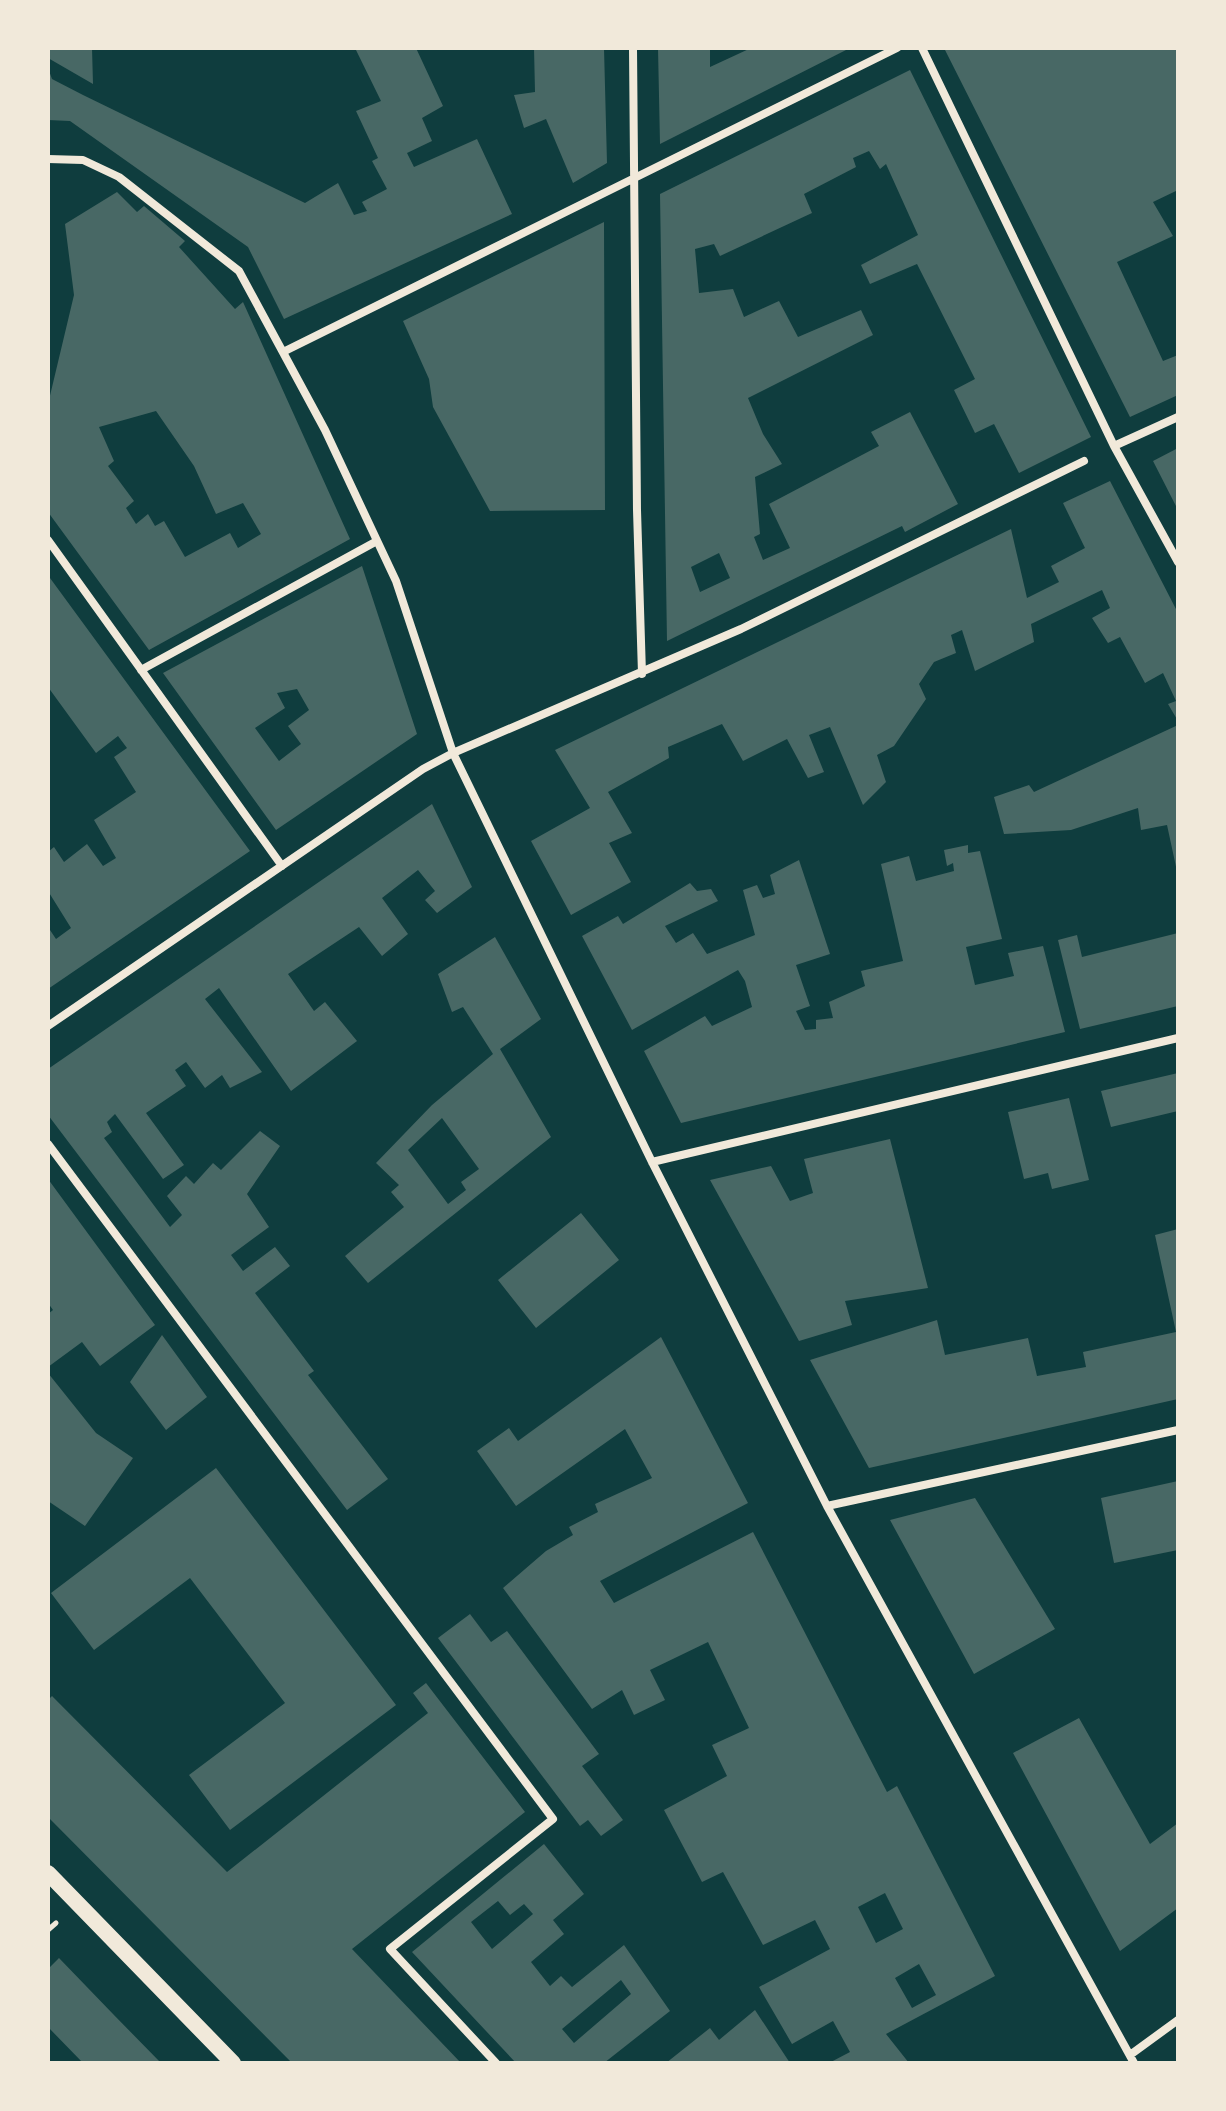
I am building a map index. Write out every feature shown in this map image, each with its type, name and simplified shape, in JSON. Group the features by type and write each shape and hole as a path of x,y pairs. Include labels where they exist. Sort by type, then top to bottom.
{"main road":[{"path":"48,1873 233,2063"}],"street":[{"path":"633,48 637,510 642,674"},
{"path":"283,352 897,48"},
{"path":"922,48 1114,446 1178,562"},
{"path":"48,159 83,160 119,177 239,271 325,430 396,581 453,753 652,1162 827,1506 1132,2059 1178,2020"},
{"path":"1114,446 1178,417"},
{"path":"48,1026 423,769 453,753 642,674 1084,461"},
{"path":"48,540 282,866"},
{"path":"141,670 377,541"},
{"path":"652,1162 1178,1038"},
{"path":"48,1144 553,1819 390,1949 496,2063"},
{"path":"827,1506 1178,1430"}],"building":[{"path":"48,48 92,48 93,84 48,58"},
{"path":"355,48 416,48 443,106 422,118 432,141 407,153 414,167 477,139 512,214 284,319 248,247 70,121 48,120 48,68 52,79 305,203 338,183 354,215 367,211 362,202 387,189 372,161 378,158 356,111 381,101"},
{"path":"534,48 604,48 607,163 573,183 546,119 524,128 514,95 535,92"},
{"path":"658,48 710,48 710,67 751,48 850,48 660,144"},
{"path":"944,48 1178,48 1178,190 1153,202 1173,236 1117,262 1163,361 1178,355 1178,395 1130,417"},
{"path":"910,70 1091,437 1019,473 994,424 975,433 954,390 975,379 917,264 870,284 861,265 918,235 886,164 880,169 869,151 853,158 856,167 804,194 812,213 720,256 714,244 695,249 699,293 733,289 744,317 779,301 798,337 861,310 873,335 748,398 763,434 782,464 755,477 760,534 754,537 763,560 790,548 769,504 879,446 871,432 910,412 958,504 905,532 902,526 667,641 660,194","holes":["719,553 730,578 700,592 691,567"]},
{"path":"117,192 137,212 144,206 185,241 179,247 235,309 243,302 350,539 149,650 48,512 48,404 74,295 65,224","holes":["156,411 194,466 216,514 243,503 261,534 238,548 230,533 185,557 164,521 155,526 148,514 136,524 126,508 134,501 108,466 114,461 99,427"]},
{"path":"604,222 605,510 490,511 433,407 429,379 403,321"},
{"path":"1178,448 1178,510 1153,461"},
{"path":"1110,481 1178,613 1178,721 1168,704 1176,701 1163,673 1145,683 1120,637 1108,643 1092,618 1110,608 1102,590 1031,624 1034,642 975,671 962,630 951,635 956,653 934,662 919,684 926,699 894,746 877,755 886,782 863,805 830,727 809,735 824,772 808,778 787,739 743,761 722,724 668,747 669,758 608,792 632,833 609,843 631,882 571,915 531,841 590,808 555,750 1011,529 1027,598 1059,582 1051,566 1085,548 1063,503"},
{"path":"362,566 417,734 276,830 163,673","holes":["297,689 309,710 288,726 301,744 279,761 255,728 285,708 277,693"]},
{"path":"50,578 250,851 48,989 48,927 56,939 71,928 48,891 48,852 54,847 64,862 87,844 103,866 116,858 94,820 136,792 114,757 127,748 118,736 96,753 48,687"},
{"path":"1178,725 1178,876 1167,825 1141,830 1138,808 1071,830 1004,834 994,797 1029,785 1034,792"},
{"path":"432,804 472,887 437,913 425,900 435,891 418,870 382,898 408,934 382,956 359,927 288,974 314,1011 325,1002 357,1041 291,1091 219,988 205,999 262,1072 230,1088 222,1075 205,1088 186,1062 175,1070 186,1086 146,1113 184,1165 163,1179 115,1114 107,1122 112,1132 104,1138 170,1227 182,1215 167,1196 186,1176 194,1184 213,1163 221,1170 260,1131 280,1146 247,1194 269,1227 231,1255 243,1271 275,1247 290,1266 255,1293 314,1371 308,1375 388,1479 347,1510 48,1115 48,1069"},
{"path":"968,845 968,853 980,851 1002,939 966,947 975,985 1014,976 1008,953 1043,946 1065,1032 681,1123 644,1051 705,1016 712,1026 752,1007 745,981 738,970 632,1030 582,936 618,916 623,924 690,883 697,891 711,889 718,901 665,926 676,943 693,933 707,954 755,935 743,890 757,885 763,898 775,894 770,875 799,860 830,954 796,965 810,1006 796,1011 805,1030 816,1029 816,1020 833,1018 829,1002 865,986 861,971 903,961 881,864 909,856 916,881 954,871 953,863 947,866 944,850"},
{"path":"1178,933 1178,1006 1080,1029 1058,940 1077,935 1082,957"},
{"path":"495,937 541,1019 500,1049 551,1137 368,1283 345,1256 404,1207 391,1192 399,1185 376,1163 432,1105 493,1054 463,1007 452,1012 438,974","holes":["442,1118 479,1169 461,1182 466,1190 448,1204 408,1150"]},
{"path":"1178,1073 1178,1111 1111,1127 1101,1091"},
{"path":"1069,1098 1089,1180 1052,1189 1048,1173 1024,1179 1008,1112"},
{"path":"890,1139 928,1288 845,1301 852,1325 799,1341 710,1180 771,1166 790,1201 813,1193 804,1159"},
{"path":"48,1179 155,1325 100,1366 82,1342 48,1367 48,1314 53,1310 48,1303"},
{"path":"581,1213 619,1260 536,1328 498,1280"},
{"path":"1178,1229 1178,1399 869,1468 810,1360 937,1320 945,1355 1028,1338 1037,1376 1086,1367 1083,1352 1176,1332 1155,1235"},
{"path":"162,1335 207,1397 166,1430 130,1382"},
{"path":"661,1337 748,1503 600,1581 614,1603 753,1532 887,1792 897,1786 995,1976 886,2034 909,2063 829,2063 850,2052 833,2021 792,2044 759,1987 830,1949 815,1920 763,1945 723,1872 702,1882 664,1810 727,1776 712,1745 749,1728 708,1642 650,1670 665,1700 634,1715 622,1690 592,1709 503,1588 546,1551 573,1535 569,1527 598,1512 595,1504 652,1478 625,1429 516,1506 477,1451 509,1428 518,1441","holes":["885,1893 903,1929 876,1943 858,1907","919,1964 936,1995 912,2008 895,1978"]},
{"path":"48,1373 96,1433 133,1458 85,1526 48,1501"},
{"path":"216,1468 396,1705 230,1830 189,1775 285,1703 190,1578 94,1650 51,1593"},
{"path":"1178,1481 1178,1550 1114,1563 1101,1498"},
{"path":"975,1498 1055,1629 974,1674 890,1520"},
{"path":"470,1614 491,1642 507,1631 599,1754 582,1766 623,1820 601,1836 588,1820 580,1826 438,1638"},
{"path":"426,1683 525,1812 352,1949 461,2063 292,2063 48,1817 48,1700 52,1696 227,1872 428,1713 413,1693"},
{"path":"1079,1718 1150,1844 1178,1823 1178,1908 1120,1951 1013,1753"},
{"path":"544,1844 584,1894 553,1920 564,1934 531,1962 550,1986 561,1976 572,1987 624,1945 670,2011 604,2063 516,2063 412,1952","holes":["498,1901 510,1915 524,1904 533,1914 492,1949 471,1922","621,1980 631,1994 574,2043 562,2029"]},
{"path":"59,1958 161,2063 83,2063 48,2027 48,1969"},
{"path":"755,2010 790,2063 666,2063 710,2028 719,2040"}]}
